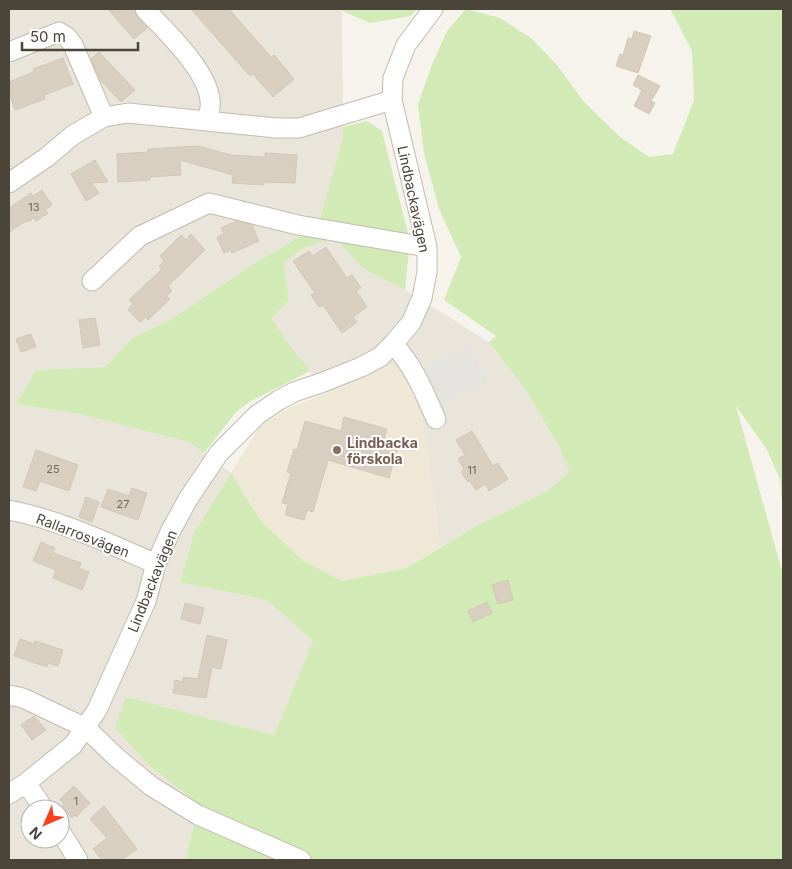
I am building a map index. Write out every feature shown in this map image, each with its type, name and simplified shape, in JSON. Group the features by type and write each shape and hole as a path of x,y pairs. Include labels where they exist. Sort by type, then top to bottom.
{"street":[{"path":"145,9 189,57 203,80 210,100 208,120"},
{"name":"Lindbackavägen","path":"9,794 26,783 73,745 86,728 97,710 146,601 156,564 170,532 188,498 219,453 257,415 294,392 361,367 380,357 411,323 422,298 427,272 428,247 392,100 393,78 406,46 433,9"},
{"path":"9,52 59,32 67,37 80,58 104,117"},
{"path":"9,183 47,157 73,135 104,117 128,113 276,128 299,128 392,100"},
{"path":"92,281 140,236 209,203 298,226 428,247"},
{"path":"393,344 406,358 416,374 436,419"},
{"name":"Rallarrosvägen","path":"9,510 25,513 97,538 156,564"},
{"path":"9,695 23,698 86,728 116,757 151,786 198,815 301,860"},
{"path":"26,783 37,799"},
{"path":"70,847 78,860"}],"shaded area":[{"path":"9,9 338,9 342,12 343,138 318,226 253,264 172,319 132,338 105,367 36,370 16,404 80,414 189,442 231,473 194,533 180,582 267,600 313,641 274,735 126,697 180,791 199,805 186,855 191,860 9,860"},
{"path":"337,240 362,268 405,290 489,342 527,392 558,445 571,472 547,491 474,527 439,548 435,505 392,364 373,375 326,393 287,342 272,318 289,301 284,263 296,252 316,242"},
{"path":"469,346 487,382 442,404 424,368"},
{"name":"Lindbacka förskola","path":"392,364 402,374 417,400 423,419 439,548 407,568 342,581 302,560 261,521 231,473 260,426 289,408 373,375"}],"green space":[{"path":"338,9 417,9 411,16 370,23"},
{"path":"466,9 500,18 532,39 557,65 584,102 620,137 649,157 673,154 694,100 692,51 669,9 783,9 783,516 780,479 766,448 736,406 783,575 783,860 191,860 186,856 199,805 147,763 115,728 126,697 274,735 313,641 267,600 180,582 194,533 231,473 261,521 302,560 342,581 407,568 474,527 547,491 570,472 558,445 527,392 489,342 496,336 444,300 461,257 439,209 424,153 418,104 447,31"},
{"path":"367,121 382,131 410,241 405,290 362,268 337,240 321,242 302,249 284,263 289,301 272,318 287,342 310,371 249,402 236,412 204,453 189,442 80,414 16,404 36,370 105,367 132,338 172,319 253,264 318,226 343,138 343,127"}],"building":[{"path":"108,9 132,9 147,28 134,39"},
{"path":"191,9 229,9 271,57 274,55 294,79 273,97 253,74 250,76"},
{"path":"634,31 651,36 638,73 616,66 620,54 623,55 628,38 632,39"},
{"path":"99,52 135,90 121,102 101,81 91,59"},
{"path":"63,58 73,84 44,95 45,99 15,110 9,93 9,82 34,72 33,69"},
{"path":"638,75 660,86 651,101 655,103 649,114 634,106 642,90 633,85"},
{"path":"198,146 231,155 265,157 265,153 297,155 295,183 264,182 264,185 232,183 233,175 180,160 181,175 150,177 150,180 118,182 117,154 148,152 148,149"},
{"path":"95,160 108,182 92,183 99,193 86,201 71,174"},
{"path":"42,190 52,205 45,210 48,213 36,221 34,218 26,221 9,232 9,208 31,193 33,196"},
{"path":"237,221 252,225 259,241 232,253 231,250 224,253 217,237 224,234 221,228"},
{"path":"191,234 205,250 168,286 172,291 167,296 170,299 148,320 146,317 140,322 128,310 133,304 129,300 162,269 159,266 164,261 160,256 181,235 186,240"},
{"path":"326,247 347,278 352,275 361,288 356,291 367,307 353,317 357,322 342,333 323,305 319,307 311,295 315,293 293,261 309,251 313,256"},
{"path":"95,318 100,345 83,348 79,320"},
{"path":"31,334 36,347 21,352 16,339"},
{"path":"344,417 387,429 383,443 398,447 389,478 328,460 313,512 307,510 304,520 285,515 288,504 282,503 291,473 287,472 294,449 297,450 305,421 341,431"},
{"path":"472,431 493,466 498,463 508,479 489,491 485,484 476,490 461,472 464,470 458,459 465,455 456,440"},
{"path":"36,450 78,465 69,491 40,481 36,491 23,487"},
{"path":"132,488 147,493 138,520 101,507 108,489 129,496"},
{"path":"86,497 99,502 92,522 79,517"},
{"path":"41,542 55,548 53,553 81,563 79,568 89,572 82,590 53,578 56,570 33,561"},
{"path":"508,580 513,600 498,604 492,585"},
{"path":"487,602 492,613 473,622 468,611"},
{"path":"185,603 204,608 200,624 181,619"},
{"path":"207,635 227,640 221,669 212,667 206,698 173,693 175,680 183,682 183,677 198,679"},
{"path":"20,639 34,644 35,641 63,650 58,666 48,663 47,667 14,656"},
{"path":"34,716 46,730 32,740 21,725"},
{"path":"74,786 90,803 76,817 75,815 72,818 70,816 70,799 60,799"},
{"path":"104,806 137,849 122,860 102,860 93,849 107,838 90,819"}],"place":[{"name":"Lindbacka förskola","path":"337,450"}]}
